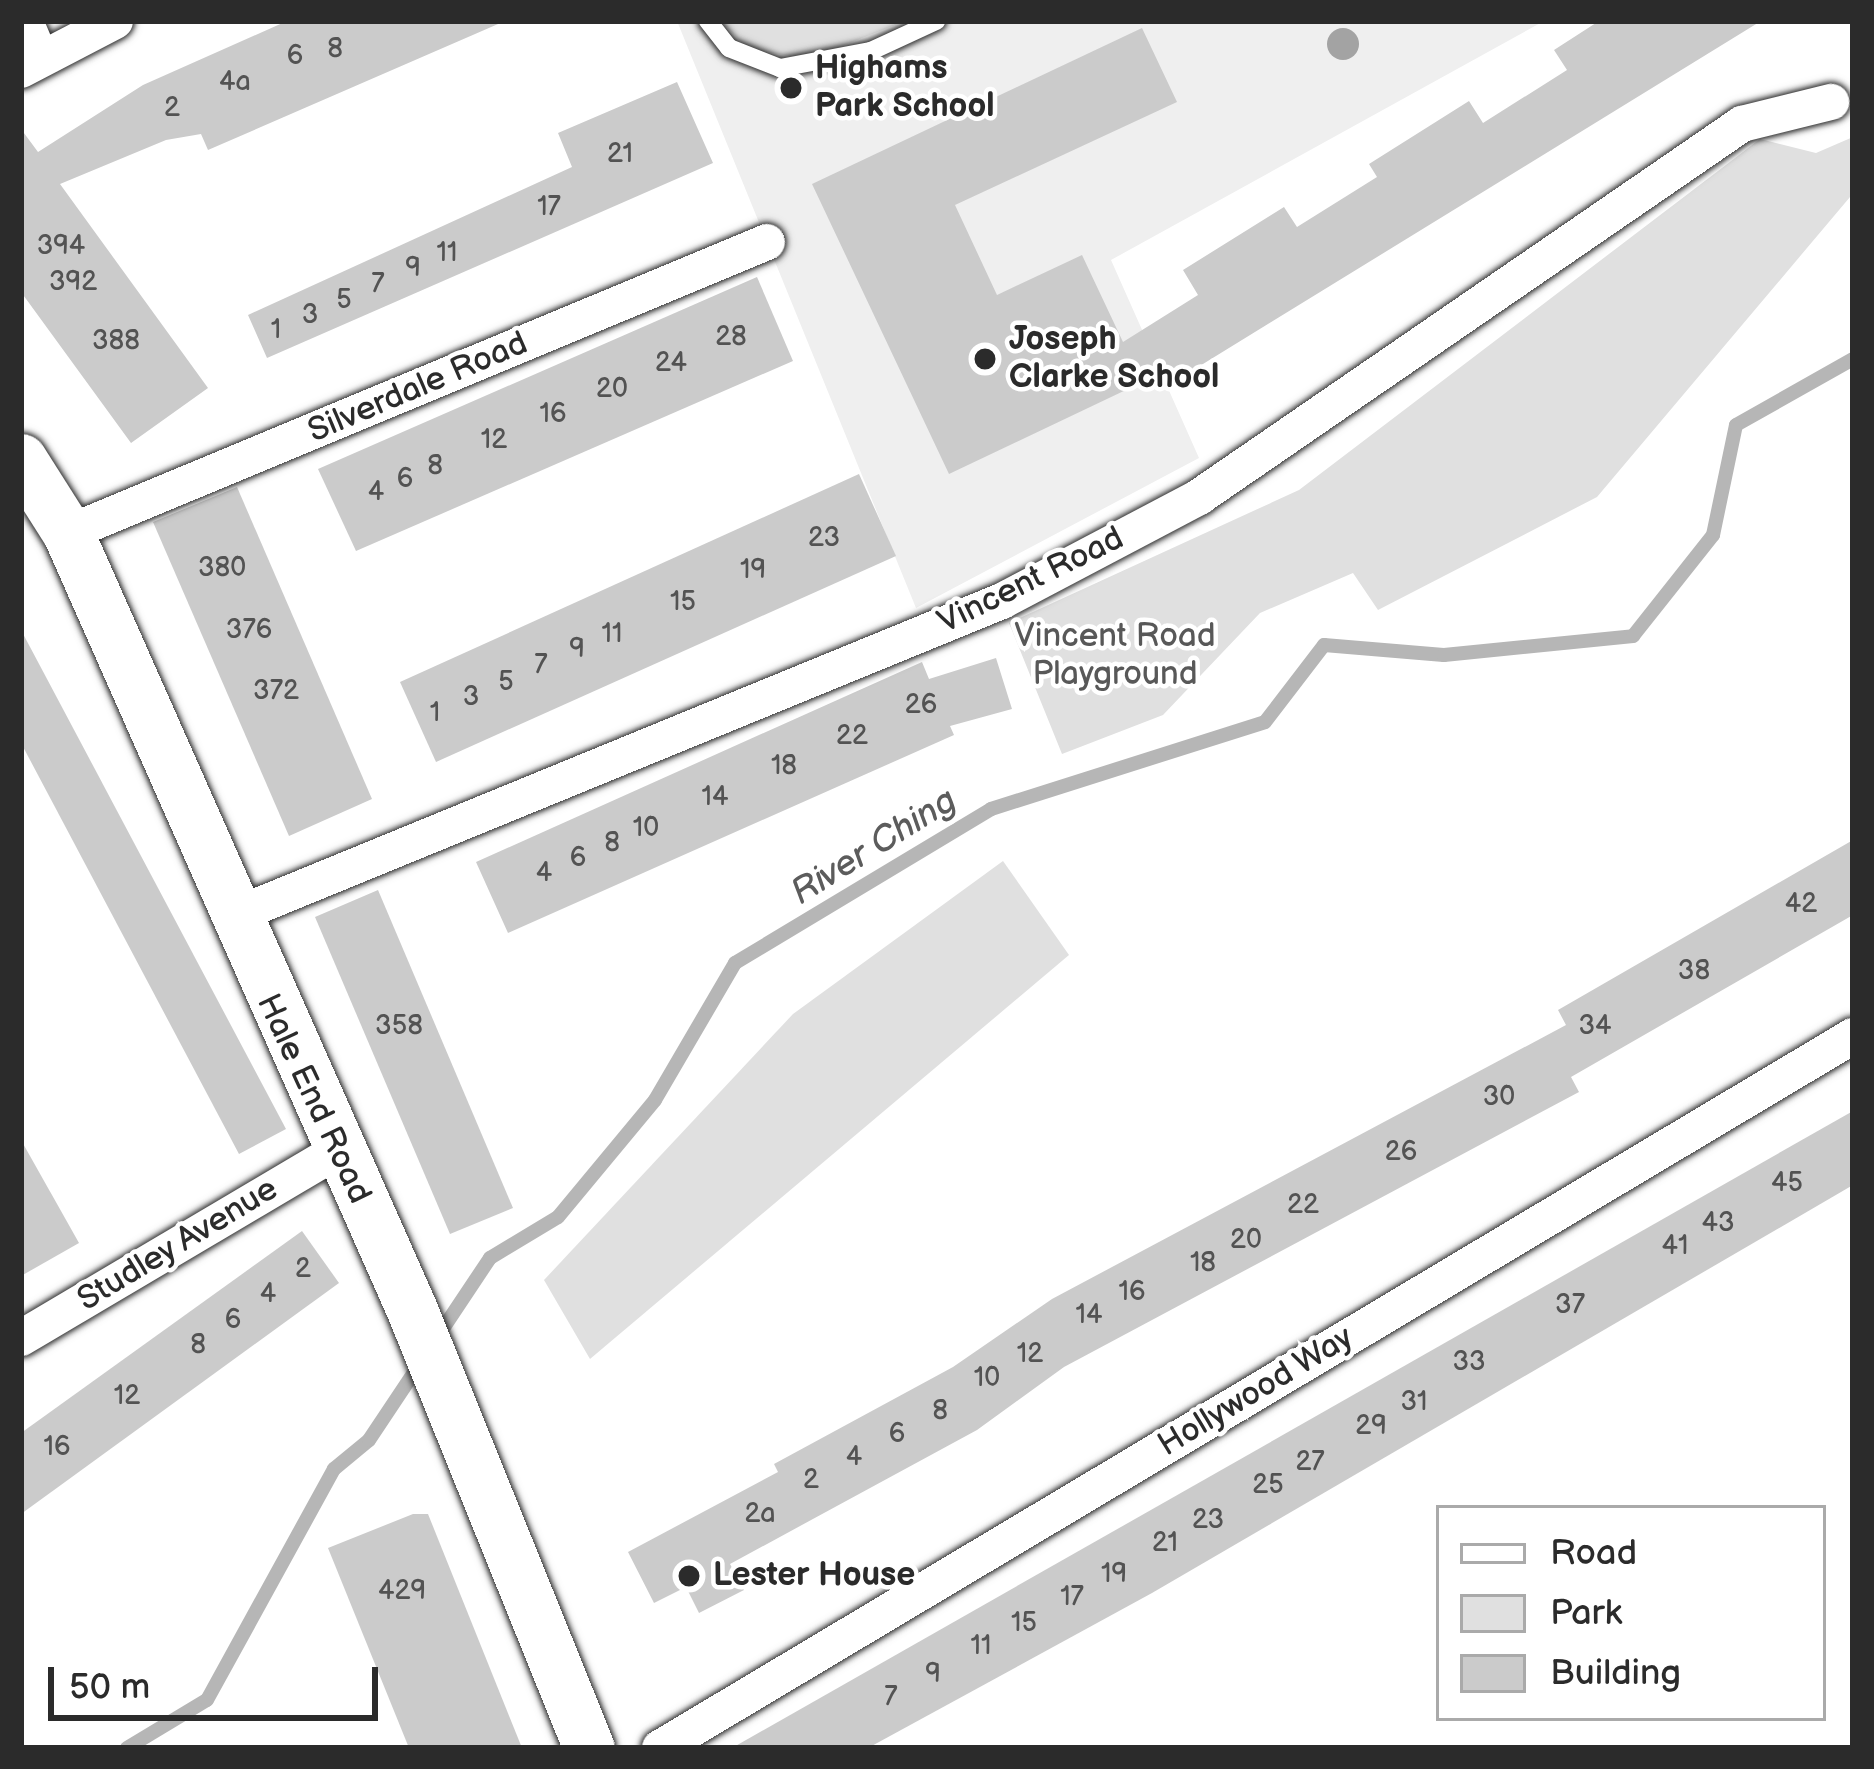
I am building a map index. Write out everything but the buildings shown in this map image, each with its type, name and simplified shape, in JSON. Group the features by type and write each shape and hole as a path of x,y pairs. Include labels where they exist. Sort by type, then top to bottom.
{"street":[{"path":"25,21 31,64 115,21"},
{"name":"Vincent Road","path":"230,917 1002,601 1199,497 1742,124 1831,102"},
{"name":"Silverdale Road","path":"68,533 767,242"},
{"name":"Hale End Road","path":"21,458 68,533 230,917 412,1310 589,1748"},
{"name":"Hollywood Way","path":"660,1748 1853,1036"},
{"name":"Studley Avenue","path":"21,1338 335,1152"}],"lane":[{"path":"708,21 729,48 780,68 871,51 936,21"}],"shaded area":[{"name":"Joseph Clarke School","path":"677,21 1544,21 1111,260 1199,458 916,608"}],"green space":[{"path":"721,21 905,21 809,59 748,49"},
{"name":"Vincent Road Playground","path":"1853,137 1850,197 1597,497 1378,610 1353,573 1260,613 1163,715 1062,754 1009,623 1299,490 1760,139 1816,153"},
{"path":"1003,861 1069,955 590,1359 544,1280 793,1014"}],"waterway":[{"name":"River Ching","path":"438,1336 490,1258 558,1217 655,1100 735,963 991,809 1265,722 1324,645 1444,655 1633,636 1713,535 1736,425 1853,359"},
{"name":"River Ching","path":"127,1748 207,1700 334,1469 369,1440 419,1365"}],"place":[{"name":"Highams Park School","path":"791,88"},
{"name":"Joseph Clarke School","path":"985,359"},
{"name":"Lester House","path":"689,1576"}]}
